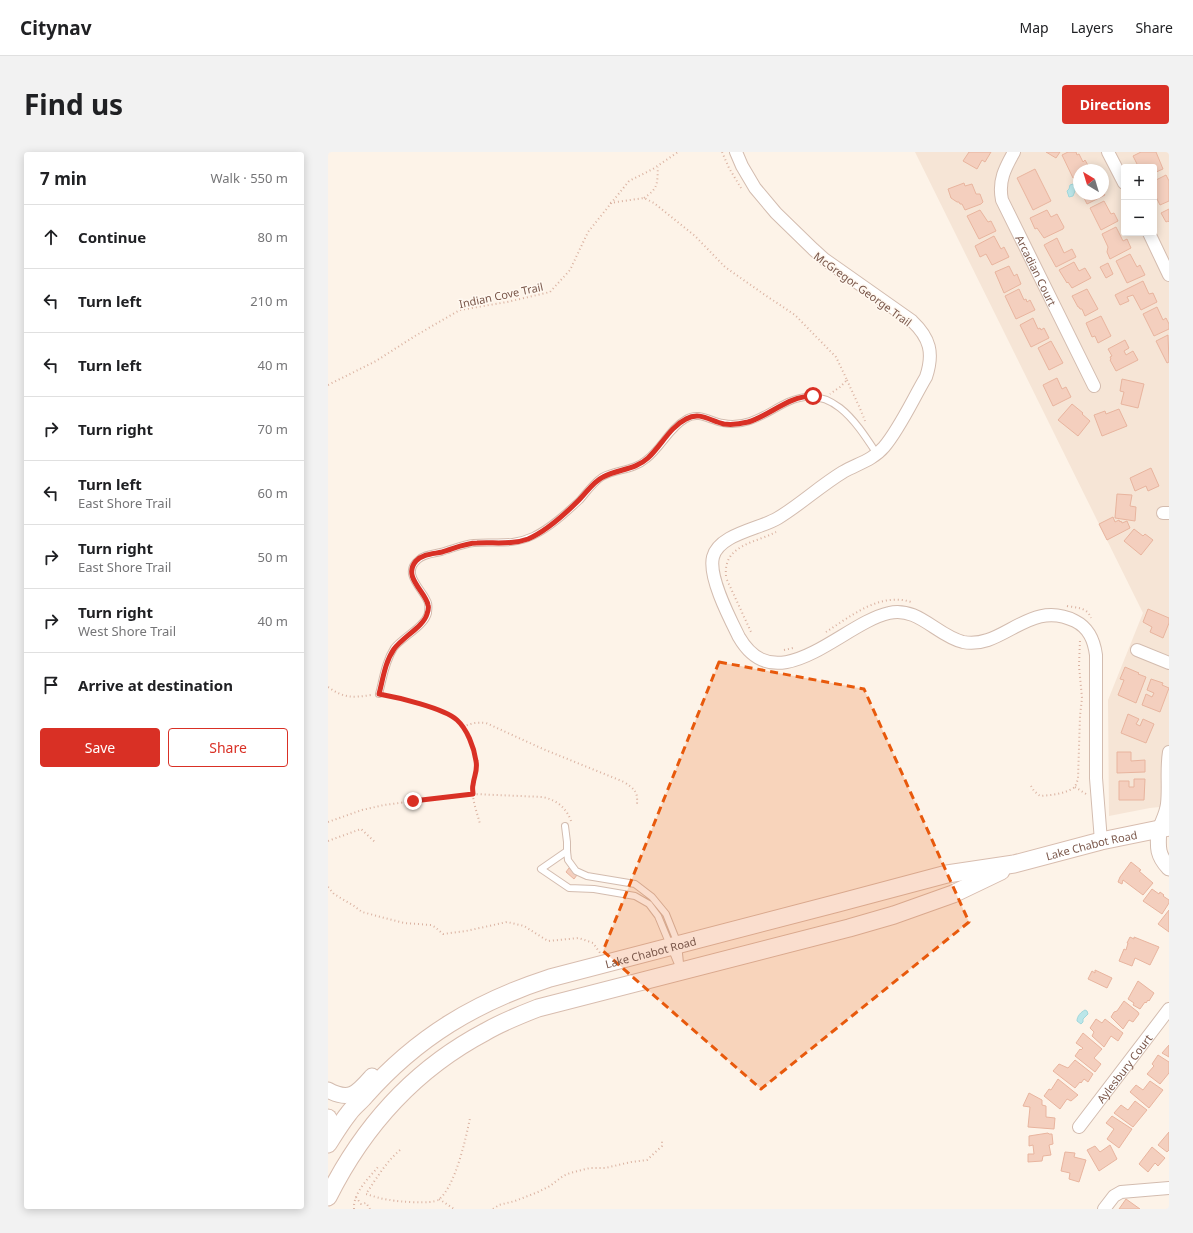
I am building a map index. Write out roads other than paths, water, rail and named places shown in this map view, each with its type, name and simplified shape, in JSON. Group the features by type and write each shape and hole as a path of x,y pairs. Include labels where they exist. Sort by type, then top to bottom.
{"main road":[{"name":"Lake Chabot Road","path":"328,1144 349,1112 398,1062 438,1030 482,1004 525,986 606,963 947,874 1014,864 1102,841 1164,828"},
{"name":"Lake Chabot Road","path":"328,1197 336,1180 361,1141 384,1112 403,1092 432,1066 463,1044 485,1031 538,1008 849,928 894,915 953,894 1014,864"},
{"path":"328,1178 353,1136 355,1128 349,1112 376,1102 393,1091 410,1075 432,1066"}],"street":[{"path":"736,152 742,166 755,188 776,213 824,259 912,321 924,333 930,349 930,367 926,377 894,433 878,454 825,484 796,507 776,519 723,542 716,549 713,558 714,578 739,637 744,646 757,658 766,662 780,663 799,659 811,654 870,620 890,612 899,612 921,618 951,638 972,643 981,642 992,638 1024,622 1043,616 1065,617 1080,624 1091,636 1096,655 1096,778 1102,841"},
{"name":"Arcadian Court","path":"1014,152 1001,177 1000,192 1002,200 1094,386"},
{"path":"1108,152 1121,177"},
{"path":"1150,236 1169,275"},
{"path":"1137,650 1169,663"},
{"path":"1169,752 1167,774 1168,802 1158,853 1169,868"},
{"name":"Aylesbury Court","path":"1079,1127 1169,1009"},
{"path":"328,1090 340,1096 350,1095 357,1092 396,1055 420,1039 438,1030"},
{"path":"328,1097 349,1112"},
{"path":"1104,1209 1114,1196 1121,1192 1169,1188"}],"lane":[{"path":"379,694 387,662 391,654 401,641 425,621 428,613 428,604 413,577 413,568 416,561 421,558 468,544 519,541 538,534 559,518 602,477 636,466 648,459 675,428 691,416 698,415 723,424 739,424 756,419 789,401 798,398 807,396 825,398 845,412 868,439 878,454"},
{"path":"568,826 568,860 576,871 587,876 635,884 652,897 666,914 675,945 680,971"},
{"path":"567,851 541,869 569,888 594,889 635,896 649,904 675,945"},
{"path":"584,888 587,876"}],"water":[{"path":"1073,184 1073,196 1069,197 1067,191 1070,185"},
{"path":"1085,1010 1088,1014 1083,1019 1081,1024 1077,1021 1077,1019"}]}
